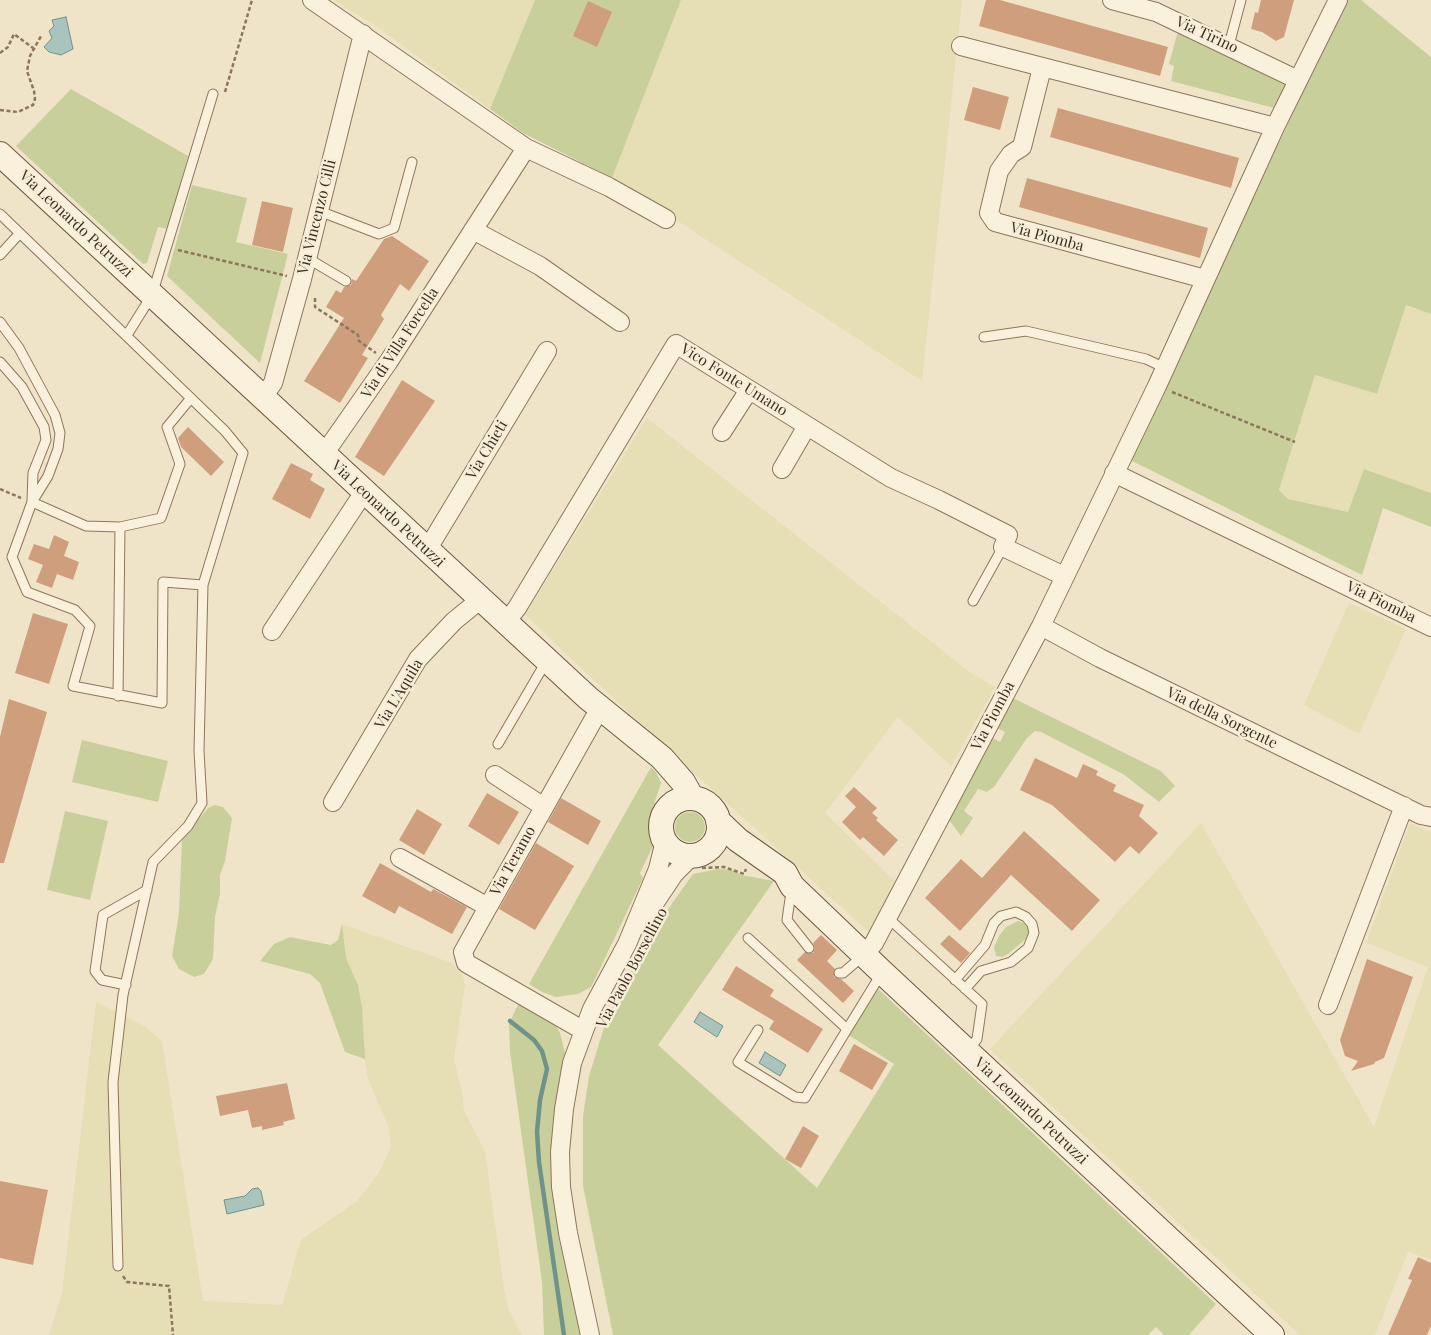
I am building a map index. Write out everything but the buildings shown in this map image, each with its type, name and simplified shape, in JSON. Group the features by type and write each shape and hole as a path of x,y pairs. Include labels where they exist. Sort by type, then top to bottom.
{"main road":[{"name":"Via Leonardo Petruzzi","path":"0,154 547,660 600,708 662,758 683,782 692,798"},
{"name":"Via Leonardo Petruzzi","path":"626,730 663,776 670,807"},
{"path":"692,798 709,805 718,821 717,838 698,859 676,852 665,841 661,827 665,813 670,807 684,799 692,798"},
{"name":"Via Leonardo Petruzzi","path":"718,821 743,845 785,873 794,888 864,955 1272,1335"},
{"name":"Via Leonardo Petruzzi","path":"698,859 739,858 764,871 778,881 794,888"}],"street":[{"path":"312,0 526,148 609,187 666,219"},
{"name":"Via Tirino","path":"1112,0 1156,12 1229,45 1298,80"},
{"name":"Via Piomba","path":"864,955 887,917 1041,626 1157,386 1275,127 1338,0"},
{"name":"Via Vincenzo Cilli","path":"262,397 273,383 302,280 311,261 318,211 363,34"},
{"path":"961,46 1275,127"},
{"name":"Via Piomba","path":"1042,68 1028,148 1011,154 999,171 989,213 995,222 1205,279"},
{"name":"Via di Villa Forcella","path":"324,454 389,361 526,148"},
{"path":"473,230 540,266 620,322"},
{"name":"Vico Fonte Umano","path":"506,622 517,608 676,344 891,478 1008,535 1003,547"},
{"name":"Via Chieti","path":"427,550 547,350"},
{"path":"722,432 749,390"},
{"path":"782,468 807,426"},
{"name":"Via Piomba","path":"1114,474 1431,627"},
{"path":"272,631 364,492"},
{"path":"1003,547 1064,576"},
{"name":"Via L'Aquila","path":"333,802 418,659 454,621 481,599"},
{"name":"Via della Sorgente","path":"1041,626 1100,658 1404,806 1431,817"},
{"name":"Via Teramo","path":"400,858 488,907 600,708"},
{"path":"495,775 544,807"},
{"path":"1328,1005 1404,806"},
{"name":"Via Paolo Borsellino","path":"627,944 658,869 665,841"},
{"name":"Via Paolo Borsellino","path":"590,1335 568,1233 561,1187 560,1152 564,1109 572,1063 592,1009 627,944 674,874 698,859"},
{"path":"488,907 463,952 466,963 584,1031"}],"lane":[{"path":"1229,45 1241,0"},
{"path":"127,335 152,295 213,94"},
{"path":"318,211 379,234 394,228 412,162"},
{"path":"0,214 127,335 243,453 203,586 199,751 202,803 188,826 153,862 126,985 113,1082 118,1266"},
{"path":"0,255 20,232"},
{"path":"311,261 346,281"},
{"path":"0,322 19,348 55,415 60,434 58,449 48,476 32,502 12,557 27,592 75,610 90,626 73,686 162,704 163,582 203,586"},
{"path":"984,336 1026,331 1146,359 1165,368"},
{"path":"0,362 22,387 44,427 46,440 33,473 32,502"},
{"path":"32,502 86,526 120,527 161,518 180,464 167,427 191,398"},
{"path":"118,696 120,527"},
{"path":"974,601 1003,547"},
{"path":"498,744 547,660"},
{"path":"794,888 790,898 787,920 809,948"},
{"path":"126,985 102,980 95,971 103,915 147,890"},
{"path":"955,980 985,945 994,923 1000,916 1016,912 1026,917 1032,924 1034,933 1028,948 1011,962 981,972 965,989"},
{"path":"887,917 982,1004 977,1039 967,1052"},
{"path":"748,938 847,1029"},
{"path":"839,973 843,973 864,955"},
{"path":"758,1030 738,1062 795,1097 805,1098 882,972"}],"path":[{"path":"213,94 224,96 252,0"},
{"path":"0,53 8,47 14,34 33,49"},
{"path":"0,110 18,112 33,105 35,99 34,91 27,71 33,49 40,36"},
{"path":"167,247 302,280"},
{"path":"311,261 315,307 358,336 360,341 378,354"},
{"path":"1157,386 1295,442"},
{"path":"0,489 32,502"},
{"path":"698,859 717,866 731,868 744,874 746,871"},
{"path":"118,1266 127,1282 169,1286 172,1335"}],"shaded area":[{"path":"333,0 535,0 490,109 373,24"},
{"path":"681,0 962,0 922,381 612,178"},
{"path":"1406,305 1431,314 1431,493 1364,469 1348,512 1287,499 1279,491 1315,375 1377,394"},
{"path":"647,418 971,673 995,687 951,766 898,717 825,813 896,882 869,932 663,745 525,615"},
{"path":"1349,603 1406,629 1359,734 1304,705"},
{"path":"1201,823 1374,1127 1428,967 1366,943 1410,823 1431,832 1431,1260 1408,1252 1375,1335 1300,1335 990,1049"},
{"path":"342,924 452,963 462,973 465,985 454,1059 462,1092 464,1111 485,1151 504,1289 509,1311 522,1335 49,1335 62,1293 96,1002 146,1027 162,1041 203,1301 282,1305 301,1240 357,1201 380,1171 391,1147 389,1128 368,1079 363,1051 362,1007 358,985 346,958"}],"green space":[{"path":"535,0 681,0 612,178 523,133 490,109"},
{"path":"1346,0 1361,0 1431,57 1431,314 1406,305 1377,394 1315,375 1279,490 1288,499 1348,512 1364,469 1431,493 1431,527 1383,508 1362,575 1130,460"},
{"path":"1178,31 1285,85 1278,109 1171,81 1174,66 1169,64"},
{"path":"71,89 188,156 168,229 158,227 147,263 143,264 16,146"},
{"path":"192,185 247,198 236,242 288,254 260,363 167,276"},
{"path":"1013,698 1161,771 1175,786 1159,802 1123,774 1041,732 1035,731 1027,738 994,787 987,792 978,789 964,811 973,818 961,836 949,820 993,738 1000,742 1005,732 997,728"},
{"path":"82,740 168,761 158,802 72,782"},
{"path":"651,767 656,772 661,783 650,816 654,844 640,873 643,878 597,975 591,987 578,994 556,997 542,992 529,984"},
{"path":"215,805 223,807 232,818 225,861 220,875 220,894 215,917 213,959 204,974 194,977 179,969 172,956 179,913 182,839 208,808"},
{"path":"65,811 108,821 90,900 47,890"},
{"path":"690,812 701,816 705,827 701,838 690,842 679,838 675,827 679,816"},
{"path":"718,869 732,870 741,875 774,881 658,1045 817,1188 894,1064 847,1034 876,987 1216,1304 1189,1335 1164,1335 1156,1327 1148,1335 613,1335 583,1186 583,1116 589,1076 605,1024 623,985 666,912 693,874"},
{"path":"1018,921 1024,923 1029,929 1027,938 1008,954 1002,957 996,956 994,947 999,936 1006,927"},
{"path":"342,924 346,958 358,985 362,1007 365,1059 345,1052 320,983 310,974 260,961 274,944 290,937 331,945 338,940"},
{"path":"521,998 552,1019 560,1033 565,1053 554,1120 553,1161 583,1335 544,1335 542,1282 510,1052 509,1024"}],"water":[{"path":"66,17 73,49 61,55 49,52 44,47 52,38 49,31 54,26 52,20"},
{"path":"700,1012 723,1026 717,1037 694,1022"},
{"path":"765,1052 786,1065 780,1076 759,1063"},
{"path":"258,1188 261,1191 264,1205 227,1214 224,1200 245,1196 252,1189"}],"waterway":[{"path":"510,1021 534,1040 542,1051 547,1069 540,1100 537,1132 539,1162 564,1335"}]}
